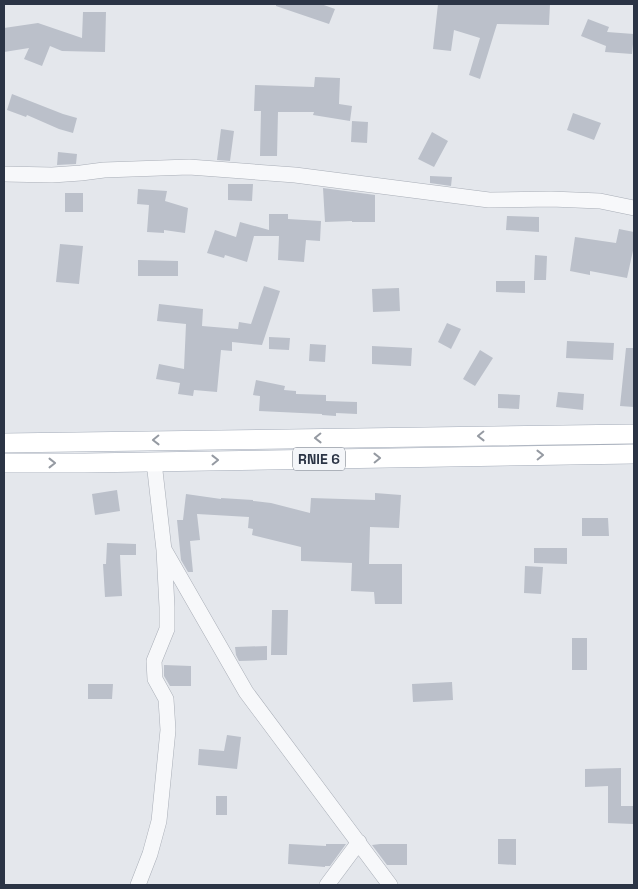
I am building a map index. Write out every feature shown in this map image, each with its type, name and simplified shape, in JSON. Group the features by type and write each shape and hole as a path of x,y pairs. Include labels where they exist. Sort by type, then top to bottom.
{"main road":[{"name":"RNIE 6","path":"4,442 634,434"},
{"name":"RNIE 6","path":"4,463 634,454"}],"street":[{"path":"4,174 81,174 104,170 189,167 295,175 489,200 551,198 600,201 634,208"},
{"path":"138,885 150,854 158,821 168,730 166,699 155,679 154,661 167,629 167,606 164,550 154,462"},
{"path":"164,550 246,692 390,885"},
{"path":"326,885 359,842"}],"building":[{"path":"276,4 321,4 335,9 329,24 276,6"},
{"path":"438,4 550,4 549,25 497,24 480,79 469,75 480,38 454,30 451,51 433,49"},
{"path":"83,12 106,12 105,52 62,51 50,46 42,66 24,59 29,48 4,52 4,28 38,23 82,38"},
{"path":"588,19 609,27 607,32 634,34 632,54 605,52 606,46 581,36"},
{"path":"315,77 340,78 339,104 352,106 350,121 313,115 314,112 278,112 277,156 260,156 261,111 254,111 255,85 314,87"},
{"path":"12,94 77,118 73,133 27,115 26,117 7,110"},
{"path":"573,113 601,123 594,140 567,130"},
{"path":"352,121 368,122 367,143 351,142"},
{"path":"221,129 234,131 230,161 217,160"},
{"path":"432,132 448,141 434,167 418,159"},
{"path":"58,152 77,154 76,164 57,165"},
{"path":"430,176 452,177 451,186 430,183"},
{"path":"228,184 253,184 252,201 228,200"},
{"path":"323,188 375,195 375,222 325,222"},
{"path":"138,189 167,191 165,201 188,208 185,233 164,230 164,233 147,232 149,205 137,204"},
{"path":"65,193 83,193 83,212 65,212"},
{"path":"269,214 288,214 288,219 321,221 320,241 306,240 304,262 278,260 279,236 254,236 247,262 225,255 224,258 207,253 215,230 236,237 240,222 269,230"},
{"path":"507,216 539,217 539,232 506,230"},
{"path":"619,229 634,232 634,246 627,278 590,271 590,275 570,271 575,237 616,243"},
{"path":"60,244 83,246 79,284 56,282"},
{"path":"535,255 547,256 546,280 534,280"},
{"path":"138,260 178,261 178,276 138,276"},
{"path":"496,281 525,281 525,293 496,292"},
{"path":"264,286 280,291 262,345 232,342 232,351 221,350 217,392 194,390 193,396 178,394 180,383 156,379 159,364 184,369 186,324 157,321 159,304 203,309 202,326 238,329 239,322 251,324"},
{"path":"399,288 400,311 373,312 372,289"},
{"path":"447,323 461,329 451,349 438,342"},
{"path":"269,337 290,338 289,350 269,349"},
{"path":"567,341 614,343 613,360 566,358"},
{"path":"310,344 326,345 325,362 309,361"},
{"path":"372,346 412,348 411,366 372,364"},
{"path":"626,348 634,348 634,407 620,406"},
{"path":"480,350 493,358 475,386 463,379"},
{"path":"256,380 285,386 284,390 296,391 296,394 326,395 326,401 357,402 357,414 336,413 336,416 259,411 260,396 253,395"},
{"path":"558,392 584,394 583,410 556,407"},
{"path":"498,394 520,395 519,409 498,408"},
{"path":"117,490 120,511 95,515 92,494"},
{"path":"375,493 401,495 399,528 370,527 369,564 402,564 402,604 375,604 374,592 351,591 352,563 301,561 301,547 252,535 253,529 248,528 249,517 197,514 200,540 190,541 193,572 188,572 181,560 177,520 183,520 186,494 221,499 253,500 310,513 311,498 375,500"},
{"path":"582,518 608,518 609,536 582,536"},
{"path":"107,543 136,544 136,555 120,555 122,596 105,597 103,564 106,564"},
{"path":"534,548 567,548 567,564 534,563"},
{"path":"525,566 543,567 541,594 524,593"},
{"path":"272,610 288,610 287,655 271,655"},
{"path":"572,638 587,638 587,670 572,670"},
{"path":"267,646 267,660 239,661 236,655 235,647"},
{"path":"164,665 191,666 191,686 170,686 164,676"},
{"path":"452,682 453,700 413,702 412,684"},
{"path":"88,684 113,684 112,699 88,699"},
{"path":"227,735 241,737 237,769 198,765 199,749 224,751"},
{"path":"621,768 621,806 633,806 633,824 608,823 608,786 585,787 585,769"},
{"path":"216,796 227,796 227,815 216,815"},
{"path":"498,839 516,839 516,865 498,864"},
{"path":"289,844 326,846 326,844 346,844 330,866 325,867 288,864"},
{"path":"407,844 407,865 387,865 372,845"}]}
